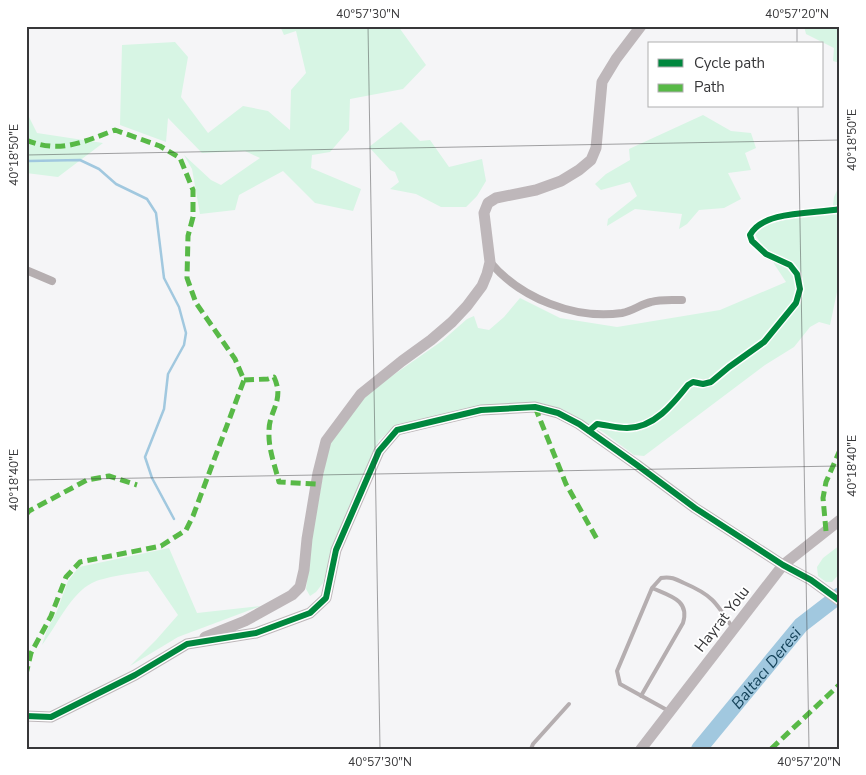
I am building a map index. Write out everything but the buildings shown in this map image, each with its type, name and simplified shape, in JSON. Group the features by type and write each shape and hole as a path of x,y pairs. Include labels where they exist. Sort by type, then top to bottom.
{"street":[{"path":"26,716 51,717 136,675 187,644 245,621 292,595 300,587 318,473 326,440 360,394 431,340 467,306 482,286 488,274 490,262 484,213 488,203 496,198 536,190 561,181 591,160 597,140 602,82 616,59 641,26"},
{"path":"589,431 597,424 628,428 645,426 661,415 688,385 693,382 703,384 711,382 764,342 796,303 800,289 798,274 790,265 766,254 752,241 750,235 753,228 768,220 789,214 840,209"},
{"path":"490,262 500,274 523,290 547,302 574,312 620,313 651,302 682,300"},
{"path":"26,270 52,281"},
{"path":"187,644 256,633 310,613 326,598 336,550 379,451 397,430 480,410 535,407 558,413 589,431 695,508 783,565 811,580 840,601"},
{"name":"Hayrat Yolu","path":"641,749 783,565 840,520"}],"lane":[{"path":"670,711 620,684 617,671 652,588 662,578 669,577 704,591 718,605 734,629"},
{"path":"641,696 683,623 686,614 682,604 673,597 652,588"},
{"path":"531,749 569,704"}],"green space":[{"path":"280,26 398,26 426,65 403,89 350,99 349,130 330,152 312,155 311,168 361,189 353,211 315,203 283,171 239,195 235,210 200,214 192,169 184,155 211,180 221,185 260,158 245,151 202,153 168,118 166,142 120,125 122,45 175,42 188,57 181,97 208,133 243,106 268,111 290,130 291,90 306,73 296,31 284,35"},
{"path":"804,26 840,26 840,63 833,61 834,48 806,34"},
{"path":"26,111 37,133 103,143 58,177 26,173"},
{"path":"703,115 731,131 751,133 756,148 745,153 751,170 728,173 741,199 724,208 699,210 687,224 679,229 682,214 635,209 607,226 608,219 637,196 630,182 601,190 595,184 606,174 630,160 629,149"},
{"path":"401,122 420,141 430,140 449,167 482,159 486,181 477,196 466,207 441,207 416,194 390,189 399,182 395,172 390,170 369,147"},
{"path":"840,184 840,278 830,325 819,322 810,327 794,347 765,365 644,456 634,455 603,432 562,409 537,402 398,424 379,440 335,541 323,583 310,596 306,589 311,542 329,443 359,402 389,378 442,341 467,319 474,316 478,328 489,330 504,317 520,298 560,318 617,327 720,310 786,282 754,233 764,225 792,218 832,214 834,197"},
{"path":"840,545 840,573 832,582 826,582 818,576 817,567 823,558"},
{"path":"169,548 197,613 261,606 178,637 130,666 178,615 148,571 119,576 92,583 77,594 42,645 68,581 79,567"}],"waterway":[{"path":"26,159 29,161 80,160 99,169 116,184 147,199 156,213 164,278 179,307 186,333 184,345 168,374 164,409 145,457 152,478 174,519"},
{"name":"Baltacı Deresi","path":"699,749 801,625 840,595"}],"marked path":[{"path":"26,140 50,146 71,145 115,130 160,146 180,158 193,190 193,217 188,236 187,278 196,303 235,359 244,380 186,530 161,546 80,562 66,577 51,616 31,653 26,674"},
{"path":"244,380 274,377 277,385 278,393 270,424 269,437 279,482 316,484"},
{"path":"535,407 566,484 598,541"},
{"path":"826,531 823,498 826,482 840,450"},
{"path":"26,515 29,511 87,480 109,476 137,485"},
{"path":"771,749 840,684"}],"cycle path":[{"path":"589,431 597,424 620,428 637,427 646,424 662,414 688,385 693,382 703,384 711,382 764,342 796,303 800,289 797,274 790,265 766,254 752,241 750,235 766,221 778,217 840,209"},
{"path":"26,716 51,717 135,675 187,644 256,633 310,613 326,598 336,550 379,451 397,430 481,410 535,407 558,413 579,424 695,508 783,565 811,580 840,601"}]}
